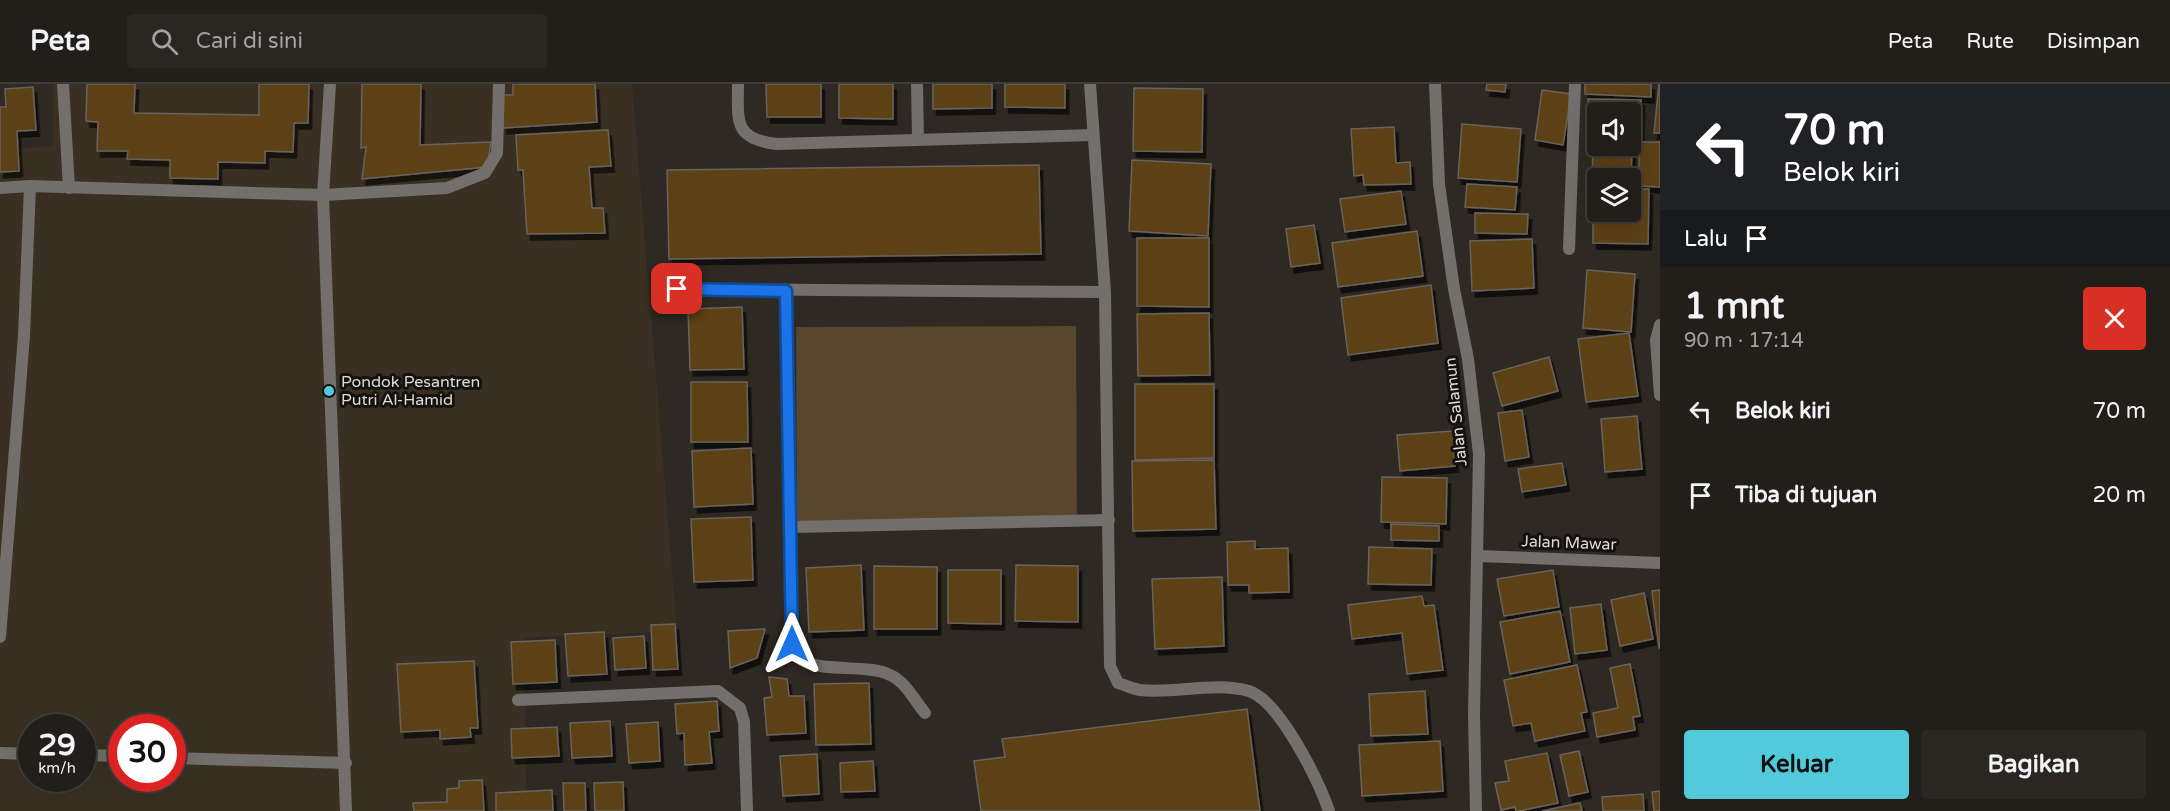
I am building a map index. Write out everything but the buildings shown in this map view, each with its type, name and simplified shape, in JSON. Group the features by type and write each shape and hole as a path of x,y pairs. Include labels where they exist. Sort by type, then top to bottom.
{"street":[{"path":"63,84 69,188"},
{"path":"330,84 323,195 346,811"},
{"path":"0,188 30,186 323,195 447,188 485,173 497,153 499,84"},
{"path":"738,84 738,124 745,135 760,142 777,144 918,138 1092,135"},
{"path":"917,84 918,138"},
{"path":"1090,84 1105,292 1110,666 1118,683 1139,690 1220,688 1251,692 1275,712 1306,758 1329,811"},
{"name":"Jalan Salamun","path":"1435,84 1439,184 1454,289 1468,359 1479,454 1474,714 1476,811"},
{"path":"1569,249 1575,84"},
{"path":"0,637 24,336 30,186"},
{"path":"677,289 1105,292"},
{"path":"786,291 792,527 792,644 798,656 809,664 891,675 903,685 925,713"},
{"path":"1660,325 1656,340 1660,395"},
{"path":"792,527 1109,520"},
{"name":"Jalan Mawar","path":"1478,556 1660,563"},
{"path":"518,700 718,691 740,708 744,722 747,811"},
{"path":"0,753 18,754"},
{"path":"186,758 346,763"}],"shaded area":[{"name":"Pondok Pesantren Putri Al-Hamid","path":"53,84 632,84 677,631 523,638 527,811 0,811 0,150 53,146"},
{"path":"1076,326 1077,525 797,525 796,327"}],"place":[{"name":"Pondok Pesantren Putri Al-Hamid","path":"329,391"}],"route":[{"path":"677,289 786,291 792,527 792,644"}]}
